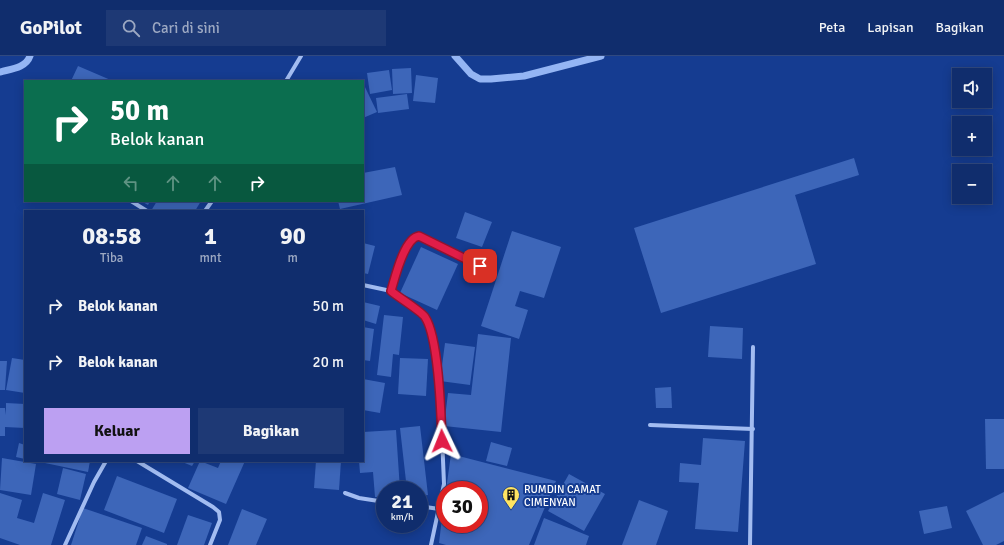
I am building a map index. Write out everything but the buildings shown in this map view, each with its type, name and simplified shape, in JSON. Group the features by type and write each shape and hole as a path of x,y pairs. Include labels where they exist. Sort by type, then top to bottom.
{"street":[{"path":"287,80 301,56"},
{"path":"133,202 145,210"},
{"path":"391,291 407,245 416,236 419,236 492,273"},
{"path":"364,285 391,291 424,316 432,334 442,427 444,481"},
{"path":"750,545 753,429 753,347"},
{"path":"650,425 753,429"},
{"path":"65,545 106,462"},
{"path":"139,462 214,507 219,512 220,520 210,545"},
{"path":"345,492 359,498 376,501"},
{"path":"436,522 431,544 437,545"}],"waterway":[{"path":"0,72 22,66 30,56"},
{"path":"455,56 471,74 480,79 524,76 601,56"}],"place":[{"name":"RUMDIN CAMAT CIMENYAN","path":"511,510"}],"route":[{"path":"442,441 441,412 432,334 424,316 391,291 407,245 412,238 416,236 419,236 480,266"}]}
